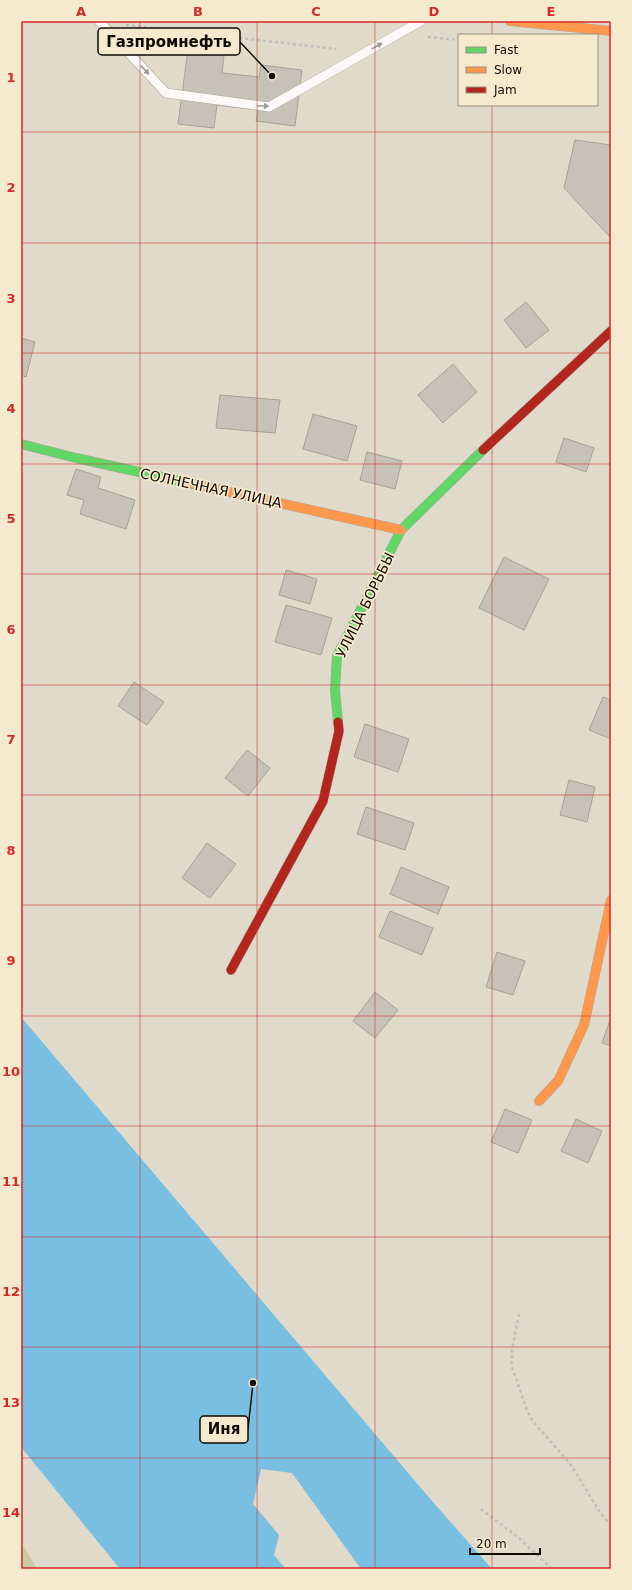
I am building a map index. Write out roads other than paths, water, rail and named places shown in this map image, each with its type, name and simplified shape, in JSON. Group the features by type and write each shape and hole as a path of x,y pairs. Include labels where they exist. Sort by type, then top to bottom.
{"street":[{"path":"510,21 611,31"},
{"name":"УЛИЦА БОРЬБЫ","path":"231,970 323,801 339,731 335,690 337,656 401,530 491,442 611,331"},
{"name":"СОЛНЕЧНАЯ УЛИЦА","path":"21,444 76,458 401,530"},
{"path":"539,1101 558,1081 584,1025 611,900"}],"lane":[{"path":"99,21 166,93 268,107 421,21"}],"water":[{"path":"21,1017 432,1501 492,1569 361,1569 292,1473 261,1469 253,1504 279,1535 274,1555 286,1569 120,1569 21,1447"}],"place":[{"name":"Газпромнефть","path":"272,76"},
{"name":"Иня","path":"253,1383"}]}
